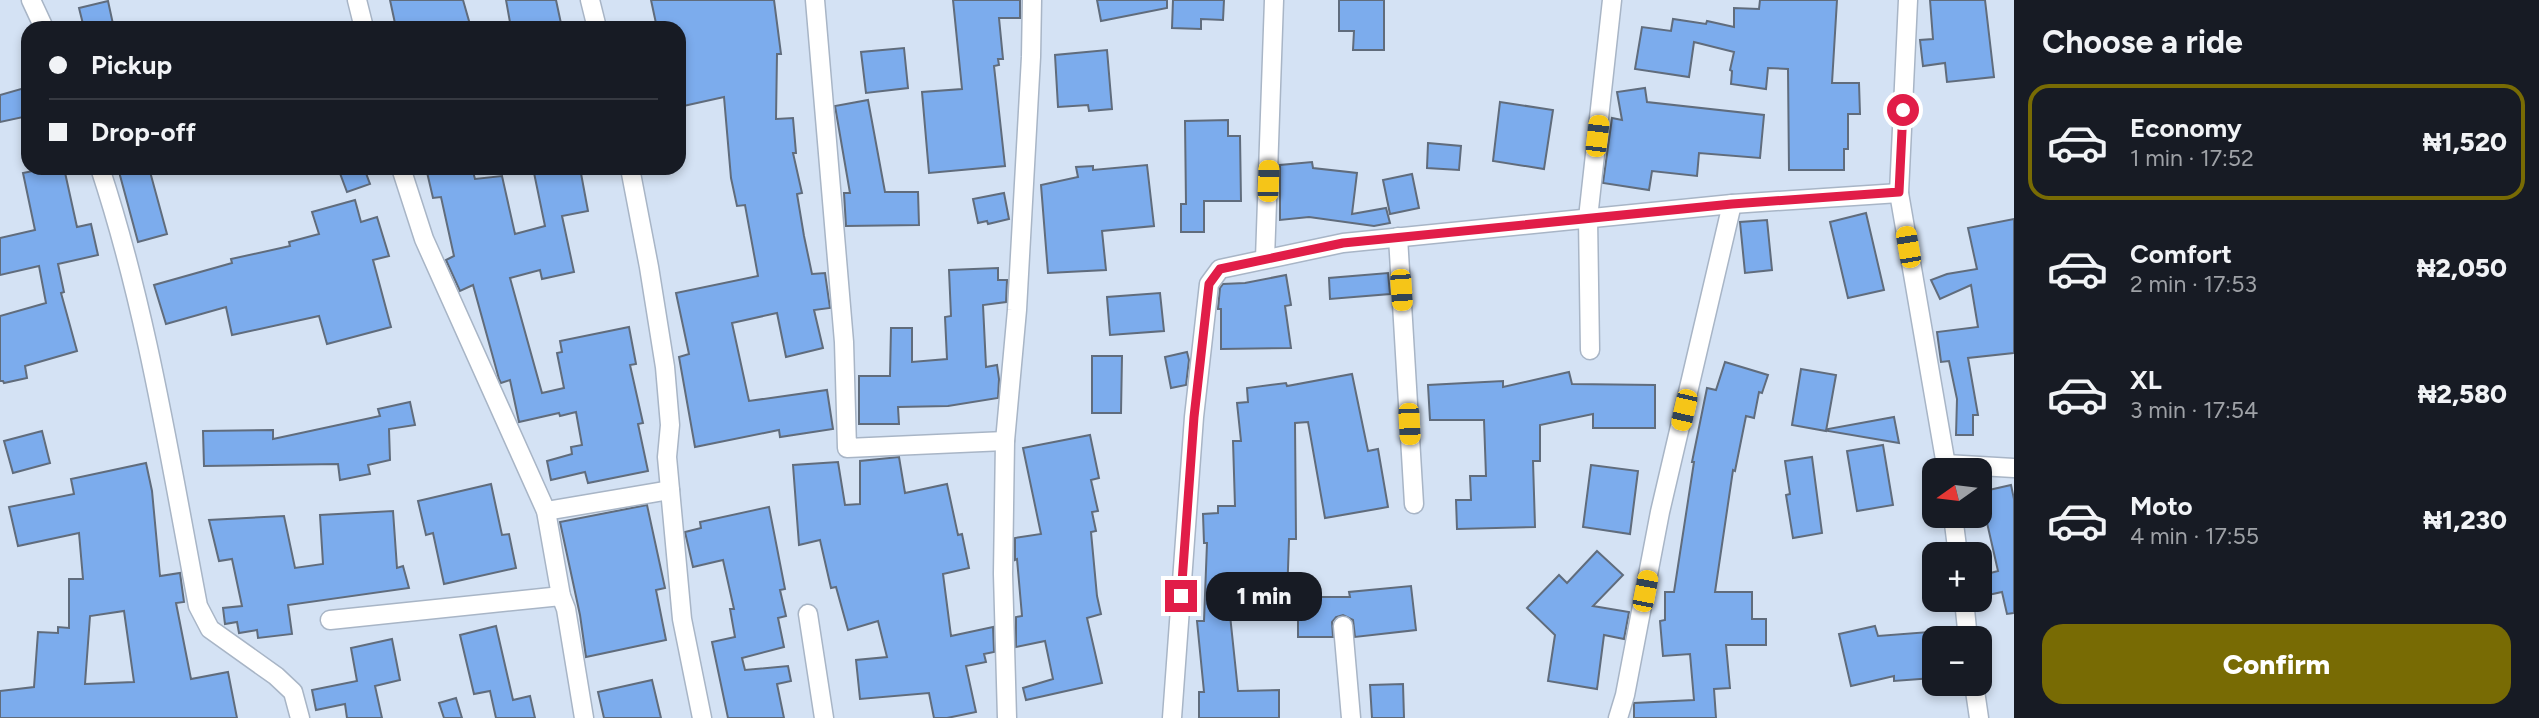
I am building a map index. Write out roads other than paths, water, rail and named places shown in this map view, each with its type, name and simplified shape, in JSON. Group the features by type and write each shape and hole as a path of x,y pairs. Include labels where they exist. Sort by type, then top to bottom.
{"street":[{"path":"31,0 41,21"},
{"path":"357,0 362,21"},
{"path":"590,0 595,21"},
{"path":"815,0 844,342 846,448 1004,441"},
{"path":"1007,718 1003,574 1004,441 1017,310 1032,0"},
{"path":"1265,259 1274,0"},
{"path":"1590,350 1588,218 1612,0"},
{"path":"1908,0 1899,192 1945,458"},
{"path":"102,175 118,222 158,397 198,606 210,629 293,692 300,718"},
{"path":"403,175 424,239 546,511 584,718"},
{"path":"631,175 665,367 670,425 667,457 682,620 702,718"},
{"path":"1172,718 1194,417 1209,284 1220,269 1343,243 1732,204 1899,192"},
{"path":"1618,718 1625,695 1660,512 1732,204"},
{"path":"1398,237 1414,504"},
{"path":"1992,468 2014,468"},
{"path":"546,511 670,490"},
{"path":"330,620 561,596"},
{"path":"808,614 824,718"},
{"path":"1343,626 1351,718"},
{"path":"1976,696 1979,718"}]}
